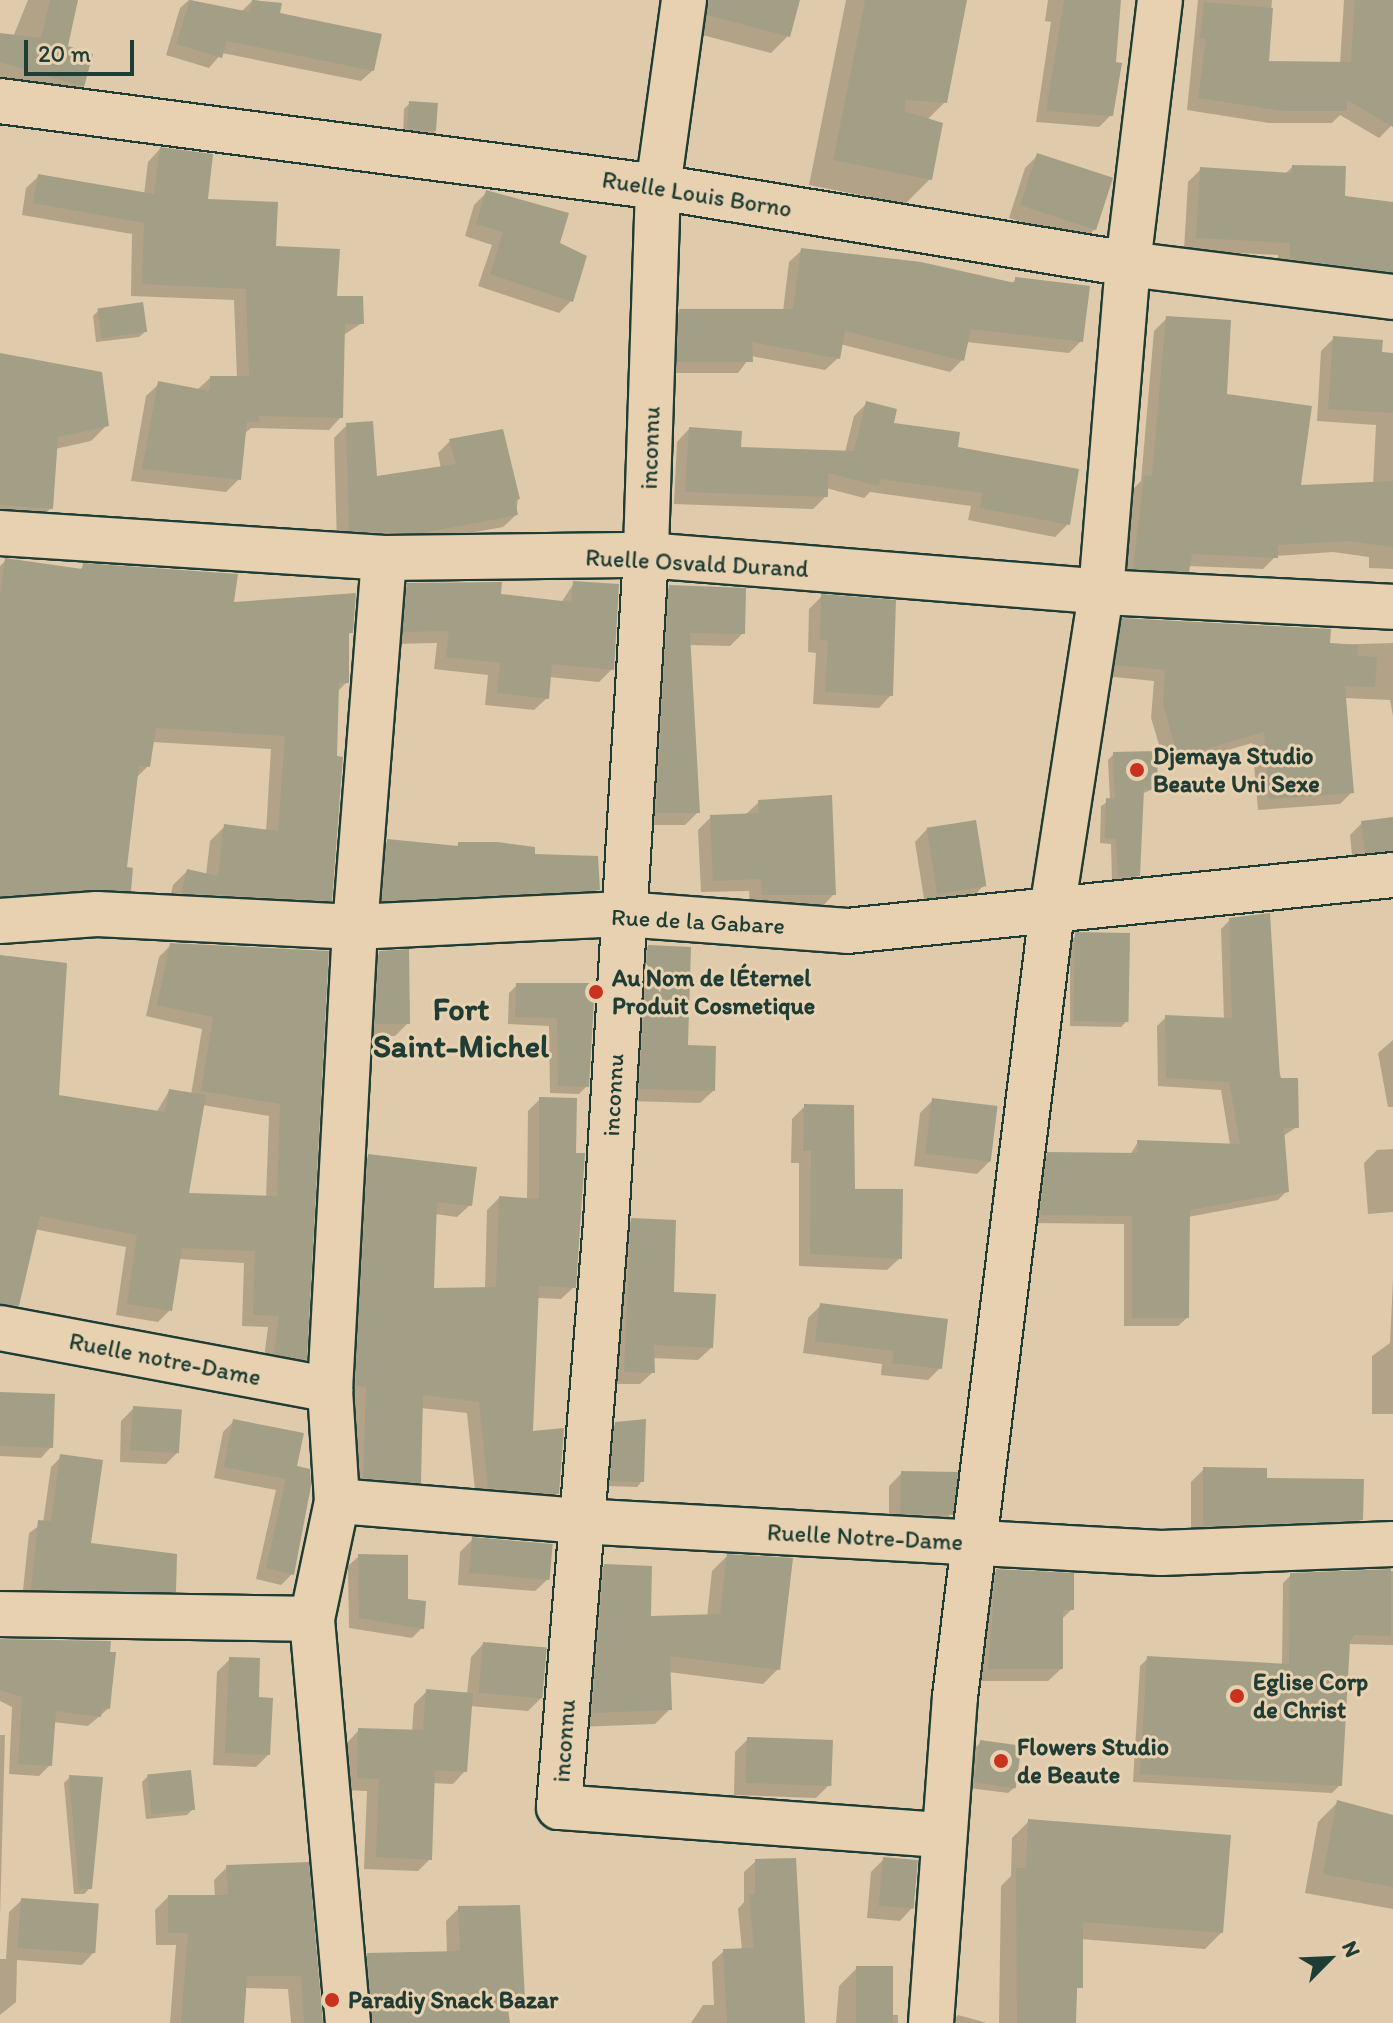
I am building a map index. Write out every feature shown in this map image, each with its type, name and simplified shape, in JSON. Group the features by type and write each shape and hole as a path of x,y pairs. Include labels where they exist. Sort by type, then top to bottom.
{"street":[{"name":"inconnu","path":"684,0 658,187 646,555 606,1223 578,1521 559,1807 942,1835"},
{"path":"931,2023 942,1835 974,1543 1052,910 1101,592 1128,264 1160,0"},
{"name":"Ruelle Louis Borno","path":"0,101 658,187 1128,264 1393,297"},
{"name":"Ruelle Osvald Durand","path":"0,533 384,558 646,555 1101,592 1393,607"},
{"path":"348,2023 312,1619 337,1501 330,1390 355,927 384,558"},
{"name":"Rue de la Gabare","path":"0,921 97,914 355,927 623,914 847,931 1393,875"},
{"name":"Ruelle notre-Dame","path":"0,1328 330,1390"},
{"name":"Ruelle Notre-Dame","path":"337,1501 578,1521 1161,1553 1393,1544"},
{"path":"0,1614 312,1619"}],"building":[{"path":"50,0 78,0 68,46 93,54 84,87 0,62 0,33 41,38"},
{"path":"190,0 250,12 252,0 282,3 280,13 382,34 374,71 227,41 222,58 176,44"},
{"path":"708,0 800,0 790,37 707,15"},
{"path":"865,0 967,0 947,103 906,100 904,111 943,123 932,180 833,160"},
{"path":"1064,0 1121,0 1116,62 1122,63 1113,116 1046,111"},
{"path":"1355,0 1393,0 1393,127 1347,100 1347,111 1283,111 1198,98 1206,39 1200,38 1204,2 1273,8 1269,61 1351,62"},
{"path":"409,101 438,103 436,131 407,129"},
{"path":"160,147 213,154 208,199 278,202 276,246 340,249 337,296 363,296 364,324 345,324 343,418 259,416 259,422 247,422 241,480 142,469 158,381 210,391 210,376 249,376 246,289 142,284 144,223 33,203 38,174 154,194"},
{"path":"1037,153 1113,178 1096,230 1020,205"},
{"path":"1292,165 1346,166 1345,196 1393,202 1393,272 1290,259 1290,243 1196,238 1200,167 1292,173"},
{"path":"486,190 569,213 560,243 587,256 573,302 490,274 503,232 476,224"},
{"path":"801,248 921,262 1015,283 1015,277 1090,286 1083,342 971,329 964,361 845,331 840,359 752,342 753,362 677,362 679,309 793,309"},
{"path":"143,302 147,332 102,338 97,308"},
{"path":"1166,316 1231,320 1227,394 1312,406 1301,485 1393,481 1393,547 1347,541 1278,545 1278,558 1192,554 1189,572 1133,569 1144,475 1152,476"},
{"path":"1333,336 1383,340 1382,352 1393,353 1393,413 1328,409"},
{"path":"0,353 102,372 109,426 58,437 53,509 0,505"},
{"path":"866,401 897,409 894,423 960,432 958,447 1079,469 1070,525 980,508 982,493 880,479 879,486 828,473 828,497 685,492 689,427 742,431 741,447 854,451"},
{"path":"373,421 377,476 456,464 449,439 503,429 520,499 515,500 518,515 422,533 349,531 346,423"},
{"path":"5,558 82,569 83,563 238,574 234,602 356,593 353,633 349,633 349,683 339,683 337,756 343,757 332,901 181,893 187,869 218,876 224,824 278,831 285,736 156,728 150,767 139,766 127,867 133,868 131,891 0,896 0,595"},
{"path":"573,581 619,584 614,670 552,664 549,699 497,693 500,663 446,657 449,631 403,632 407,583 502,582 501,594 571,602"},
{"path":"669,585 746,588 745,634 690,633 700,813 656,813"},
{"path":"821,594 896,600 893,696 825,692 828,641 820,640"},
{"path":"1122,618 1331,629 1330,643 1358,645 1357,656 1377,657 1375,687 1345,686 1354,793 1269,799 1264,732 1178,757 1163,704 1165,670 1115,665"},
{"path":"1157,751 1158,789 1144,789 1140,876 1118,877 1116,839 1105,838 1106,798 1115,799 1113,752"},
{"path":"832,795 836,895 762,895 761,879 713,881 710,815 759,813 758,800"},
{"path":"1393,817 1393,850 1365,853 1361,821"},
{"path":"976,820 986,886 937,894 927,828"},
{"path":"387,839 458,846 458,842 497,842 535,847 535,854 598,856 600,890 382,901"},
{"path":"1270,913 1280,1078 1298,1078 1299,1128 1284,1128 1289,1192 1190,1210 1189,1318 1132,1318 1132,1216 1040,1215 1047,1152 1138,1153 1137,1140 1240,1144 1229,1082 1166,1078 1165,1015 1232,1018 1229,918"},
{"path":"1075,932 1130,933 1128,1022 1073,1021"},
{"path":"170,943 329,951 307,1360 274,1354 279,1316 253,1315 255,1251 182,1248 172,1311 127,1304 137,1235 40,1216 19,1306 0,1304 0,955 67,963 59,1095 165,1112 169,1089 206,1095 189,1193 277,1196 280,1104 201,1091 213,1017 157,1005"},
{"path":"648,945 691,947 688,1045 716,1046 715,1091 639,1089"},
{"path":"409,949 410,1024 375,1024 379,951"},
{"path":"516,983 595,983 589,1087 558,1086 557,1018 515,1017"},
{"path":"539,1097 577,1098 576,1153 585,1153 576,1288 539,1286 533,1431 564,1428 559,1494 488,1488 479,1402 423,1395 421,1483 363,1478 366,1387 356,1386 356,1366 368,1154 477,1167 472,1206 437,1202 434,1288 496,1287 499,1196 539,1199"},
{"path":"932,1098 998,1106 991,1162 925,1154"},
{"path":"804,1104 854,1105 855,1189 903,1189 902,1259 810,1254 811,1151 803,1151"},
{"path":"631,1218 676,1220 674,1292 716,1294 713,1348 654,1345 655,1373 624,1372"},
{"path":"820,1303 948,1319 942,1369 892,1363 894,1351 815,1341"},
{"path":"0,1392 55,1394 53,1448 0,1446"},
{"path":"133,1406 182,1409 179,1453 130,1450"},
{"path":"233,1419 304,1433 297,1466 310,1469 311,1486 294,1575 266,1568 286,1479 224,1467"},
{"path":"646,1419 644,1482 610,1481 615,1422"},
{"path":"60,1454 103,1460 91,1543 177,1554 176,1592 31,1590 38,1520 51,1521"},
{"path":"1203,1467 1267,1468 1267,1478 1364,1479 1363,1520 1203,1526"},
{"path":"901,1471 958,1472 957,1515 900,1514"},
{"path":"472,1537 553,1544 550,1580 469,1573"},
{"path":"358,1554 408,1555 408,1599 426,1601 424,1629 359,1618"},
{"path":"727,1554 793,1558 780,1670 670,1656 672,1710 592,1713 604,1564 652,1566 651,1616 720,1614"},
{"path":"996,1569 1074,1573 1074,1610 1063,1610 1063,1669 988,1669"},
{"path":"1391,1569 1391,1636 1354,1635 1350,1642 1342,1786 1140,1774 1147,1656 1289,1664 1290,1573"},
{"path":"0,1639 111,1641 110,1652 116,1652 110,1709 102,1708 101,1717 56,1711 52,1766 18,1764 22,1697 0,1690"},
{"path":"483,1642 547,1648 542,1698 479,1693"},
{"path":"229,1657 260,1658 259,1697 273,1698 270,1755 225,1753"},
{"path":"426,1689 473,1693 467,1772 435,1770 432,1860 376,1857 379,1779 357,1778 358,1728 423,1730"},
{"path":"747,1737 833,1740 831,1786 745,1783"},
{"path":"980,1740 1022,1746 1016,1788 974,1783"},
{"path":"191,1770 195,1810 151,1814 147,1775"},
{"path":"69,1775 103,1777 92,1889 79,1889"},
{"path":"1337,1800 1393,1815 1393,1887 1323,1874"},
{"path":"1028,1819 1231,1835 1223,1933 1083,1922 1083,1988 1077,1988 1076,2023 1017,2023 1016,1868 1026,1868"},
{"path":"883,1857 918,1860 914,1909 879,1906"},
{"path":"796,1858 805,2023 727,2023 723,1949 754,1948 749,1895 755,1894 755,1859"},
{"path":"309,1862 323,2023 304,2023 301,1976 247,1976 244,2023 181,2023 188,1933 168,1933 168,1895 228,1895 226,1865"},
{"path":"21,1898 99,1903 95,1953 18,1948"},
{"path":"520,1905 525,1999 507,2001 510,2023 373,2023 367,1953 460,1951 458,1906"},
{"path":"856,1966 893,1966 893,2023 856,2023"}],"place":[{"name":"Djemaya Studio Beaute Uni Sexe","path":"1137,770"},
{"name":"Au Nom de lÉternel Produit Cosmetique","path":"596,992"},
{"name":"Eglise Corp de Christ","path":"1237,1696"},
{"name":"Flowers Studio de Beaute","path":"1001,1761"},
{"name":"Paradiy Snack Bazar","path":"332,2000"}],"district":[{"name":"Fort Saint-Michel","path":"461,1028"}]}
